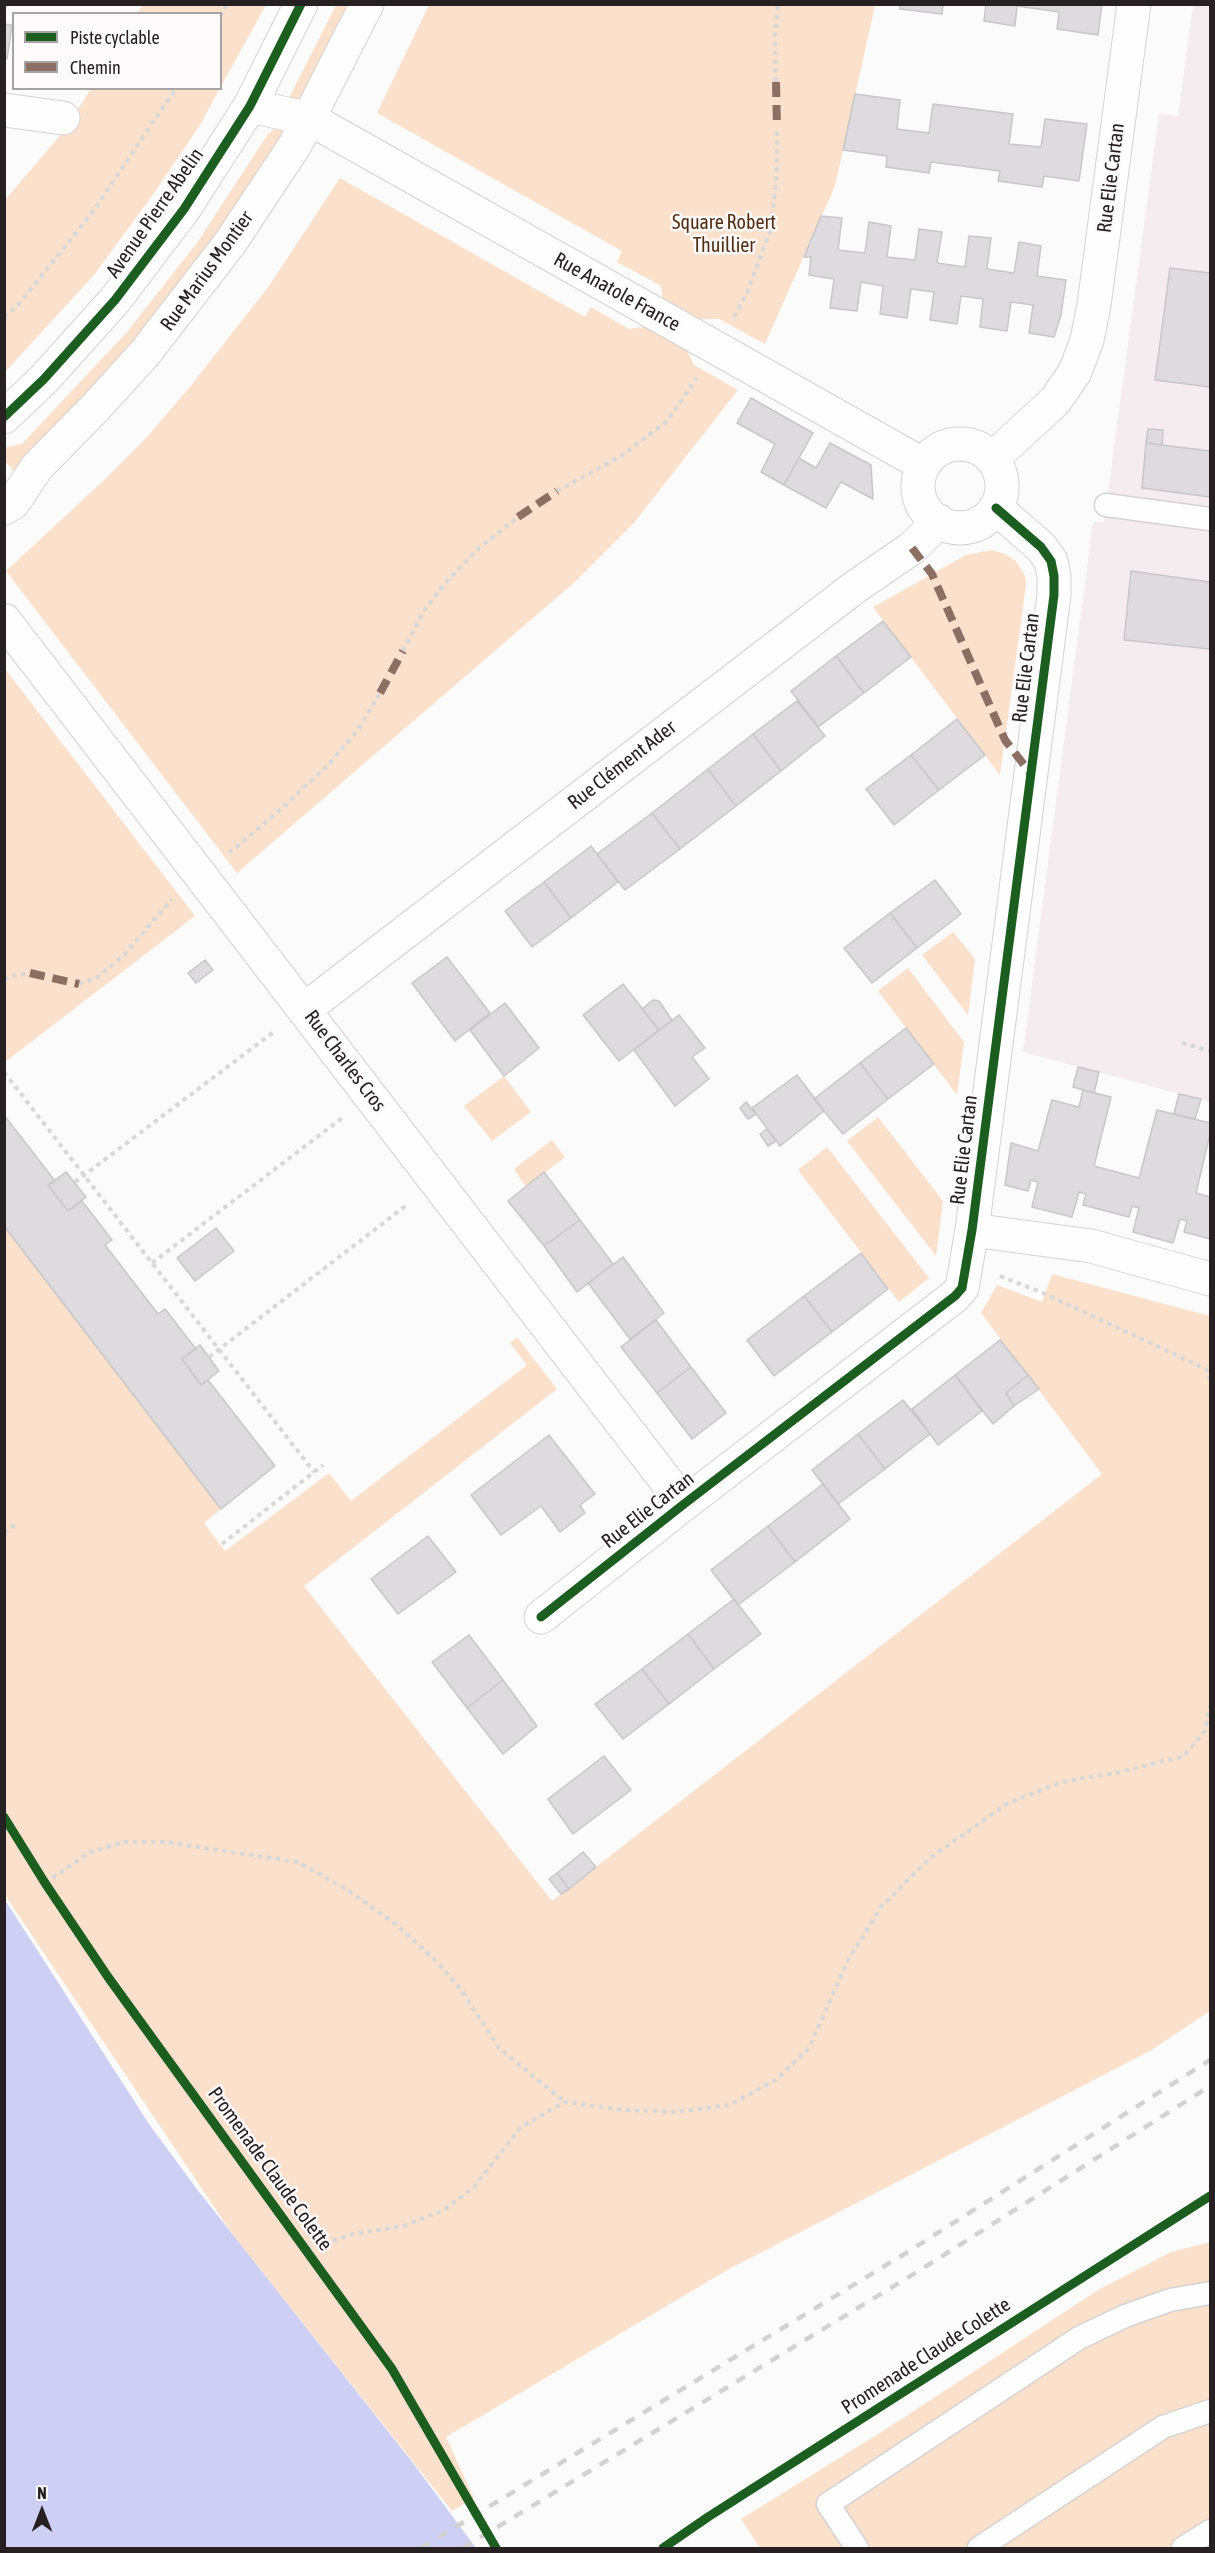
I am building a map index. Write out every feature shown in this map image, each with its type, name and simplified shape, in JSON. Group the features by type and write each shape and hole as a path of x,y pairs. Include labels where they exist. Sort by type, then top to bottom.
{"street":[{"name":"Avenue Pierre Abelin","path":"4,417 44,379 115,300 184,209 250,106 301,4"},
{"name":"Rue Marius Montier","path":"4,508 13,503 37,467 145,353 230,243 310,119 368,4"},
{"name":"Rue Elie Cartan","path":"992,459 1055,401 1076,372 1088,340 1134,4"},
{"name":"Rue Anatole France","path":"250,106 310,119 924,465"},
{"path":"4,110 63,118"},
{"path":"969,444 982,450 992,459 999,469 1002,481 999,501 987,518 964,527 950,526 929,514 918,490 919,477 924,465 932,455 943,447 969,444"},
{"name":"Rue Elie Cartan","path":"541,1617 955,1296 962,1288 972,1230 1054,595 1051,561 1041,547 996,508"},
{"name":"Rue Clément Ader","path":"305,1009 855,587 912,548 939,521"},
{"name":"Rue Charles Cros","path":"4,620 684,1504"},
{"path":"972,1230 1091,1246 1210,1279"}],"lane":[{"path":"1106,505 1210,519"},
{"path":"857,2548 828,2504 1079,2338 1125,2316 1170,2300 1210,2293"},
{"path":"979,2548 1163,2427 1210,2411"},
{"path":"1183,2548 1210,2531"}],"path":[{"path":"776,82 775,37 778,4"},
{"path":"4,317 19,304 92,213 175,90"},
{"path":"403,651 423,612 448,580 479,549 518,517"},
{"path":"79,984 98,977 124,955 180,890 281,809 328,764 358,730 380,693"},
{"path":"4,980 12,976 30,974"},
{"path":"75,1182 305,1009"},
{"path":"1182,1043 1210,1051"},
{"path":"4,1072 314,1472"},
{"path":"152,1263 372,1096"},
{"path":"209,1357 437,1182"},
{"path":"967,1263 1043,1293 1208,1370 1210,1379"},
{"path":"222,1544 323,1465"},
{"path":"4,1533 18,1522"},
{"path":"45,1883 90,1852 123,1842 165,1842 298,1862 349,1891 397,1925 439,1964 462,1991 499,2048 565,2102 624,2110 675,2112 730,2105 777,2079 809,2048 847,1962 881,1907 930,1858 1008,1803 1062,1782 1120,1772 1184,1756 1204,1731 1210,1706"},
{"path":"39,1873 51,1892"},
{"path":"307,2249 353,2234 403,2226 444,2210 474,2187 522,2127 565,2102"}],"shaded area":[{"path":"1193,5 1210,5 1210,1102 1023,1052 1093,522 1104,522 1159,114 1178,116"}],"green space":[{"path":"143,4 266,5 222,84 222,12 138,12"},
{"path":"336,5 355,5 309,96 296,102 288,100"},
{"name":"Square Robert Thuillier","path":"429,5 875,5 835,186 765,344 719,319 700,319 685,347 694,365 738,390 633,524 576,581 237,873 6,571 147,437 189,388 269,286 340,178 585,317 591,307 629,329 648,326 663,299 661,286 617,262 622,251 377,113"},
{"path":"90,90 219,90 200,125 94,275 5,372 5,200 63,132"},
{"path":"291,123 211,253 19,477 5,461 4,448 23,443 127,332 197,243 268,134 278,126"},
{"path":"992,550 1016,561 1025,576 1026,585 1000,775 873,607 966,555"},
{"path":"5,669 195,916 5,1062"},
{"path":"953,932 975,959 968,1015 922,955"},
{"path":"908,968 964,1042 957,1095 878,991"},
{"path":"504,1076 531,1112 492,1141 464,1106"},
{"path":"878,1117 943,1201 936,1256 847,1141"},
{"path":"552,1140 565,1157 526,1187 514,1169"},
{"path":"827,1147 929,1278 899,1302 798,1170"},
{"path":"4,1226 221,1509 204,1523 225,1551 329,1473 351,1501 527,1365 510,1343 517,1337 557,1389 304,1586 552,1901 1102,1474 981,1313 997,1285 1042,1302 1052,1274 1210,1316 1210,2011 1150,2051 729,2269 446,2437 474,2498 452,2511 233,2235 5,1895"},
{"path":"1210,2242 1210,2548 760,2548 741,2519 891,2426 1098,2290 1171,2252"}],"water":[{"path":"5,1900 149,2124 196,2188 413,2463 476,2548 5,2548"}],"building":[{"path":"900,4 943,4 942,14 900,9"},
{"path":"986,4 1102,4 1098,35 1057,29 1059,12 1017,6 1015,26 984,21"},
{"path":"4,24 12,25 7,59 4,59"},
{"path":"855,94 900,100 897,129 929,133 933,104 1013,114 1009,144 1041,147 1045,119 1087,124 1079,181 1044,176 1042,187 998,181 1000,171 931,162 929,173 886,167 887,156 843,150"},
{"path":"821,216 842,218 838,250 865,253 869,222 891,226 887,257 915,260 919,229 942,232 937,263 965,267 969,236 991,238 987,269 1014,273 1019,242 1041,246 1037,276 1066,280 1061,315 1054,337 1029,333 1033,305 1011,302 1007,331 980,327 983,299 961,296 957,324 930,320 934,292 911,289 907,318 880,314 883,286 861,282 857,311 830,308 834,279 809,275 811,257 804,257"},
{"path":"1170,268 1210,273 1210,387 1155,380"},
{"path":"751,398 813,433 784,485 761,472 775,444 737,423"},
{"path":"1148,429 1163,430 1162,445 1146,443"},
{"path":"830,443 871,465 873,499 841,482 826,508 784,485 799,458 816,468"},
{"path":"1146,443 1210,451 1210,497 1142,488"},
{"path":"1131,571 1210,582 1210,649 1124,640"},
{"path":"883,621 911,657 864,693 836,656"},
{"path":"836,656 864,693 818,727 791,691"},
{"path":"797,701 825,736 781,771 753,734"},
{"path":"957,719 985,755 939,790 911,755"},
{"path":"753,734 781,771 736,806 708,769"},
{"path":"911,755 939,790 894,825 866,789"},
{"path":"708,769 736,806 680,849 652,813"},
{"path":"652,813 680,849 625,890 597,854"},
{"path":"591,846 618,882 571,918 544,882"},
{"path":"935,880 961,914 917,948 890,913"},
{"path":"544,882 571,918 532,947 505,911"},
{"path":"890,913 917,948 872,983 844,948"},
{"path":"447,957 490,1013 455,1041 412,983"},
{"path":"205,960 213,970 196,983 188,973"},
{"path":"623,984 659,1030 619,1061 583,1015"},
{"path":"653,1000 659,1001 672,1020 659,1030 642,1009"},
{"path":"505,1003 539,1048 504,1076 470,1030"},
{"path":"679,1015 705,1048 692,1057 709,1079 675,1106 634,1050"},
{"path":"906,1028 934,1064 888,1099 860,1063"},
{"path":"860,1063 888,1099 843,1134 814,1099"},
{"path":"1078,1067 1099,1072 1094,1093 1073,1087"},
{"path":"797,1075 824,1111 780,1146 752,1108"},
{"path":"1083,1090 1111,1097 1094,1166 1139,1178 1157,1110 1210,1123 1210,1134 1196,1193 1210,1197 1210,1239 1184,1232 1187,1221 1180,1219 1173,1243 1133,1232 1139,1208 1132,1206 1129,1217 1083,1205 1086,1194 1079,1192 1072,1217 1032,1207 1038,1182 1031,1180 1028,1191 1005,1185 1011,1143 1038,1151 1052,1100 1079,1107"},
{"path":"1179,1094 1201,1099 1195,1119 1174,1114"},
{"path":"746,1102 756,1114 748,1119 740,1108"},
{"path":"4,1115 55,1181 48,1185 68,1211 82,1201 112,1240 105,1245 158,1314 165,1309 196,1349 182,1359 201,1385 208,1380 275,1466 221,1509 4,1226"},
{"path":"767,1129 776,1141 768,1146 760,1134"},
{"path":"66,1172 86,1197 68,1211 48,1185"},
{"path":"544,1172 580,1220 544,1246 508,1201"},
{"path":"580,1220 613,1264 577,1292 544,1246"},
{"path":"216,1228 234,1251 195,1281 177,1258"},
{"path":"861,1253 888,1289 832,1332 804,1296"},
{"path":"623,1257 664,1313 630,1339 588,1283"},
{"path":"804,1296 832,1332 774,1376 747,1340"},
{"path":"656,1320 691,1367 657,1393 621,1347"},
{"path":"1000,1340 1028,1375 1006,1393 1014,1406 993,1424 955,1375"},
{"path":"200,1345 219,1371 201,1385 182,1359"},
{"path":"691,1367 726,1413 692,1439 657,1393"},
{"path":"955,1375 982,1411 938,1445 912,1409"},
{"path":"1028,1375 1039,1389 1014,1406 1006,1393"},
{"path":"903,1400 930,1434 885,1469 858,1434"},
{"path":"858,1434 885,1469 838,1504 812,1470"},
{"path":"549,1435 595,1494 580,1505 585,1513 560,1532 541,1506 501,1535 471,1495"},
{"path":"823,1484 850,1519 795,1562 768,1526"},
{"path":"768,1526 795,1562 738,1605 711,1570"},
{"path":"428,1536 456,1572 398,1614 371,1579"},
{"path":"734,1599 761,1634 714,1669 688,1634"},
{"path":"688,1634 714,1669 669,1704 642,1669"},
{"path":"469,1635 503,1680 467,1708 432,1662"},
{"path":"642,1669 669,1704 623,1739 595,1704"},
{"path":"503,1680 537,1726 503,1754 467,1708"},
{"path":"604,1756 631,1790 573,1834 548,1799"},
{"path":"583,1852 596,1867 569,1889 557,1873"},
{"path":"557,1873 569,1889 561,1894 549,1879"}],"railway":[{"path":"421,2548 906,2253 1210,2060"},
{"path":"463,2548 917,2272 1210,2086"}],"marked path":[{"path":"776,82 777,128"},
{"path":"518,517 557,491"},
{"path":"912,548 932,574 1005,740 1031,774"},
{"path":"380,693 403,651"},
{"path":"30,973 79,984"}],"cycle path":[{"path":"4,417 44,379 115,300 184,209 250,106 301,4"},
{"path":"541,1617 955,1296 962,1288 972,1230 1054,595 1051,561 1041,547 996,508"},
{"name":"Promenade Claude Colette","path":"4,1817 108,1977 392,2369 496,2548"},
{"name":"Promenade Claude Colette","path":"663,2548 1210,2196"}]}
